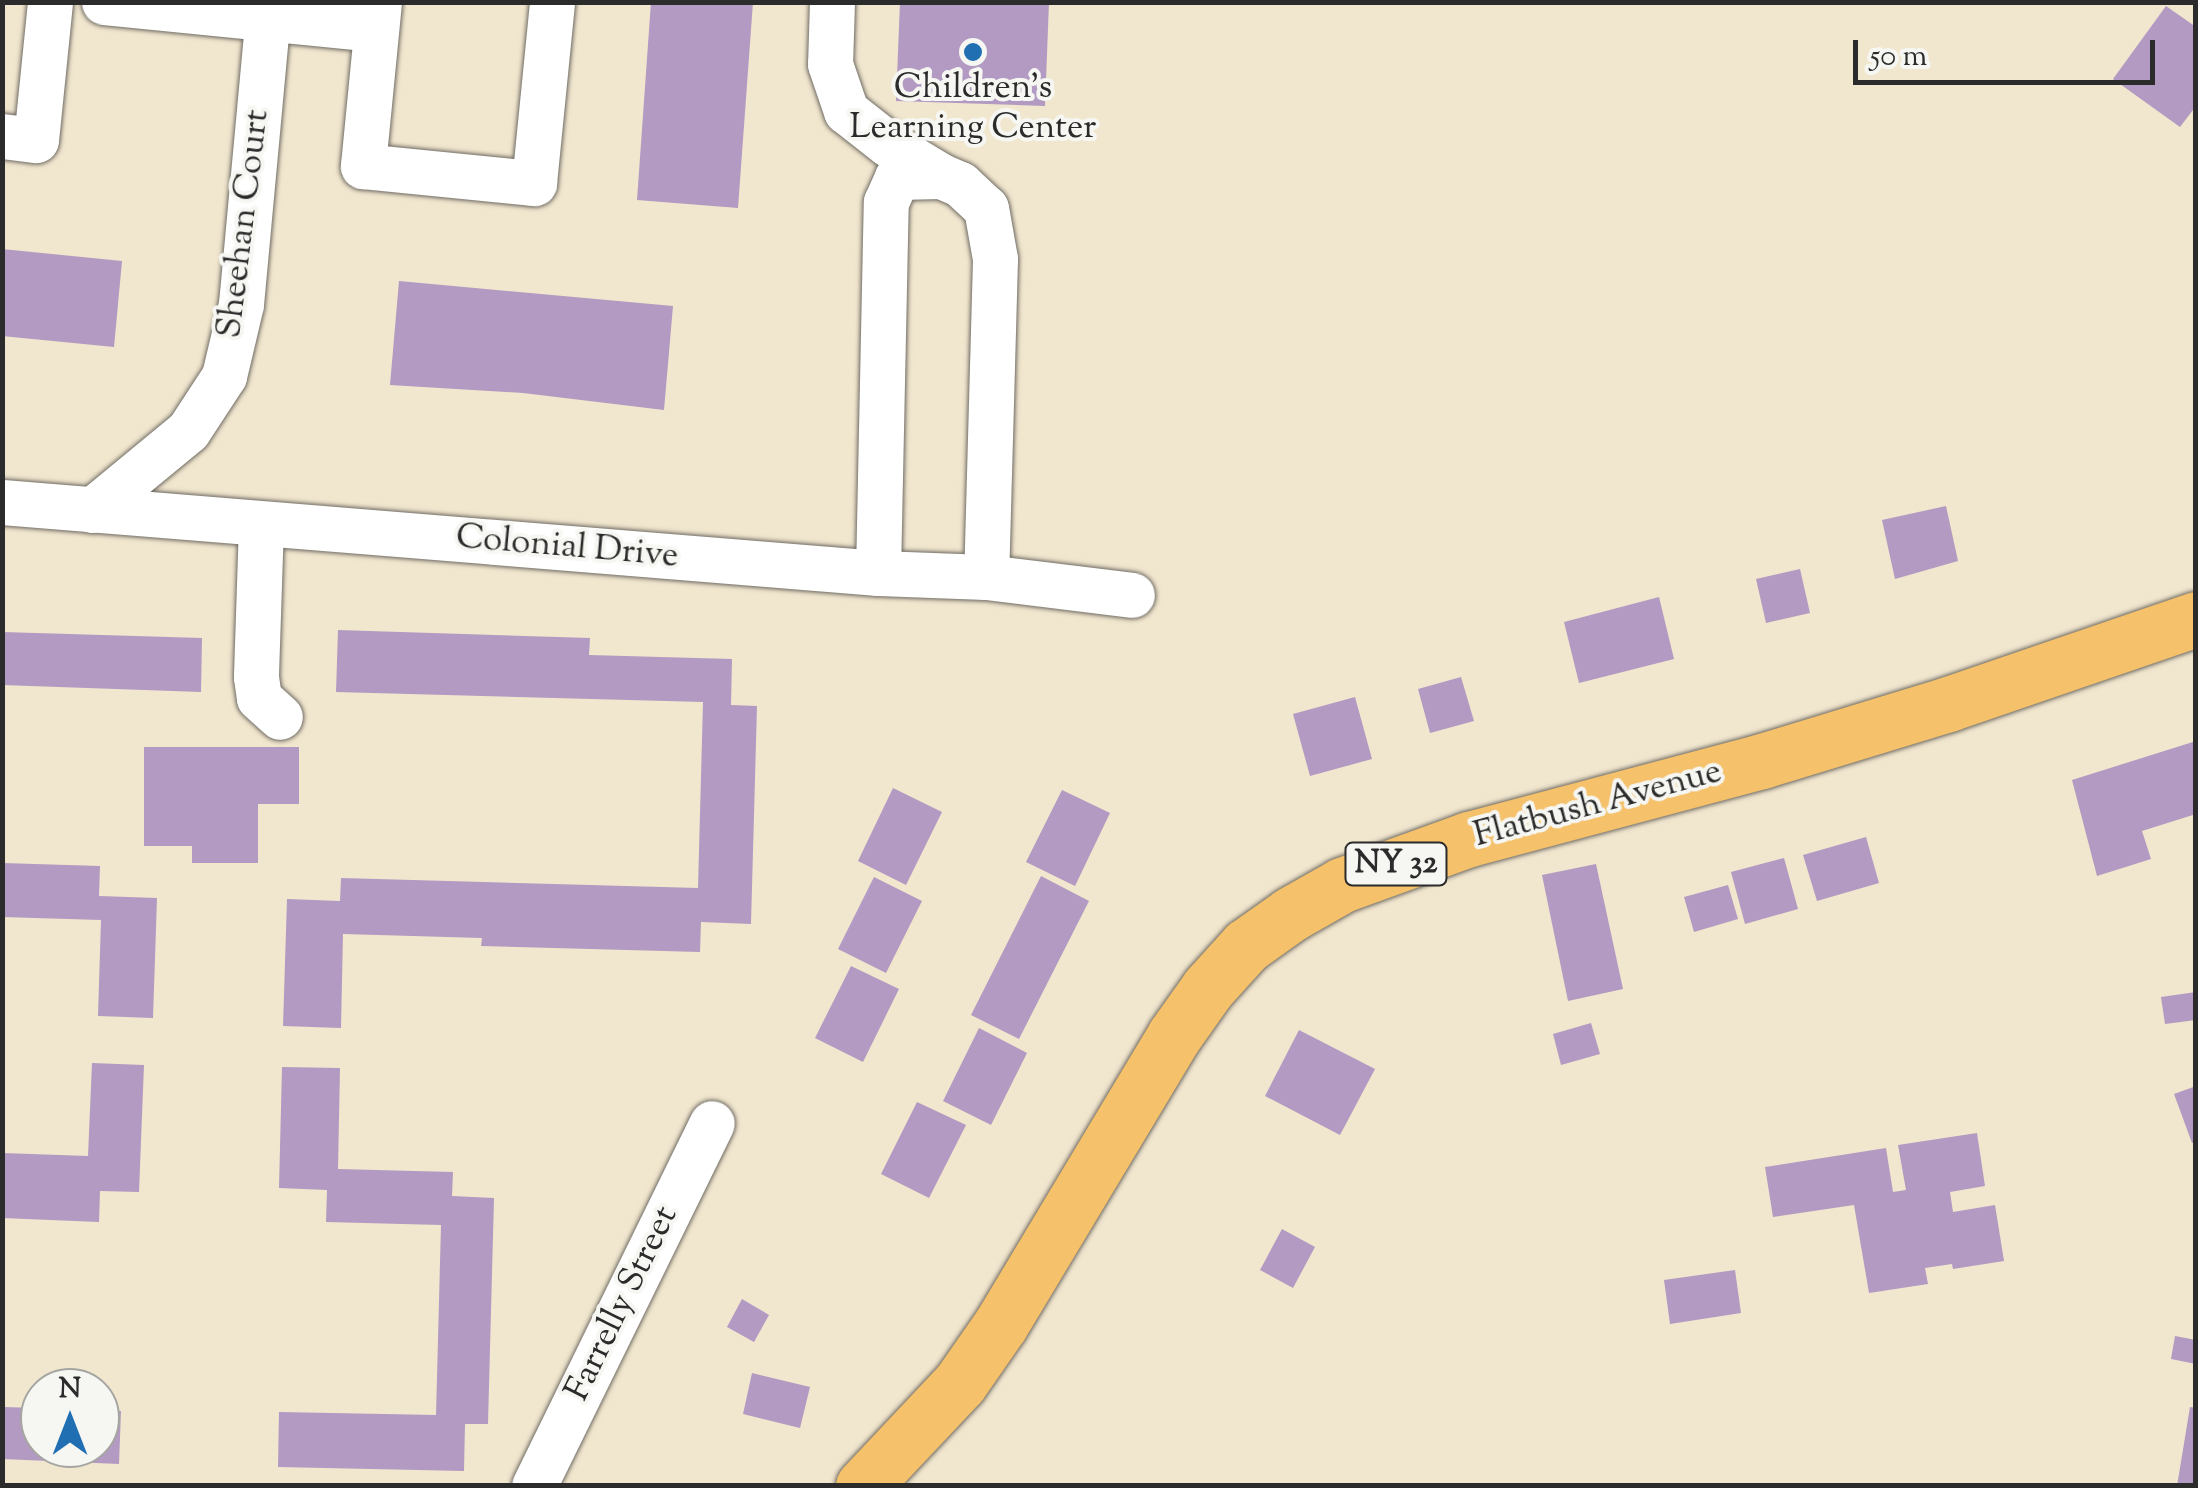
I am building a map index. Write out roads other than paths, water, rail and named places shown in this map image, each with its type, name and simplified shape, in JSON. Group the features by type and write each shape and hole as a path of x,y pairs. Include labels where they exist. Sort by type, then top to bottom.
{"main road":[{"name":"Flatbush Avenue","path":"864,1486 911,1440 980,1354 1174,1036 1208,988 1246,946 1291,914 1342,885 1468,839 1780,755 2196,619"}],"street":[{"path":"2,136 36,140 50,2"},
{"path":"104,2 378,16 363,166 534,183 552,2"},
{"path":"832,2 830,64 846,111 888,144 960,184 986,208 995,259 986,577"},
{"name":"Sheehan Court","path":"92,510 188,432 224,376 241,304 269,11"},
{"path":"878,572 886,202 897,177 941,176"},
{"name":"Colonial Drive","path":"2,502 878,572 986,577 1132,595"},
{"path":"261,524 256,677 259,698 280,717"},
{"name":"Farrelly Street","path":"534,1486 712,1122"}],"place":[{"name":"Children's Learning Center","path":"973,52"}]}
